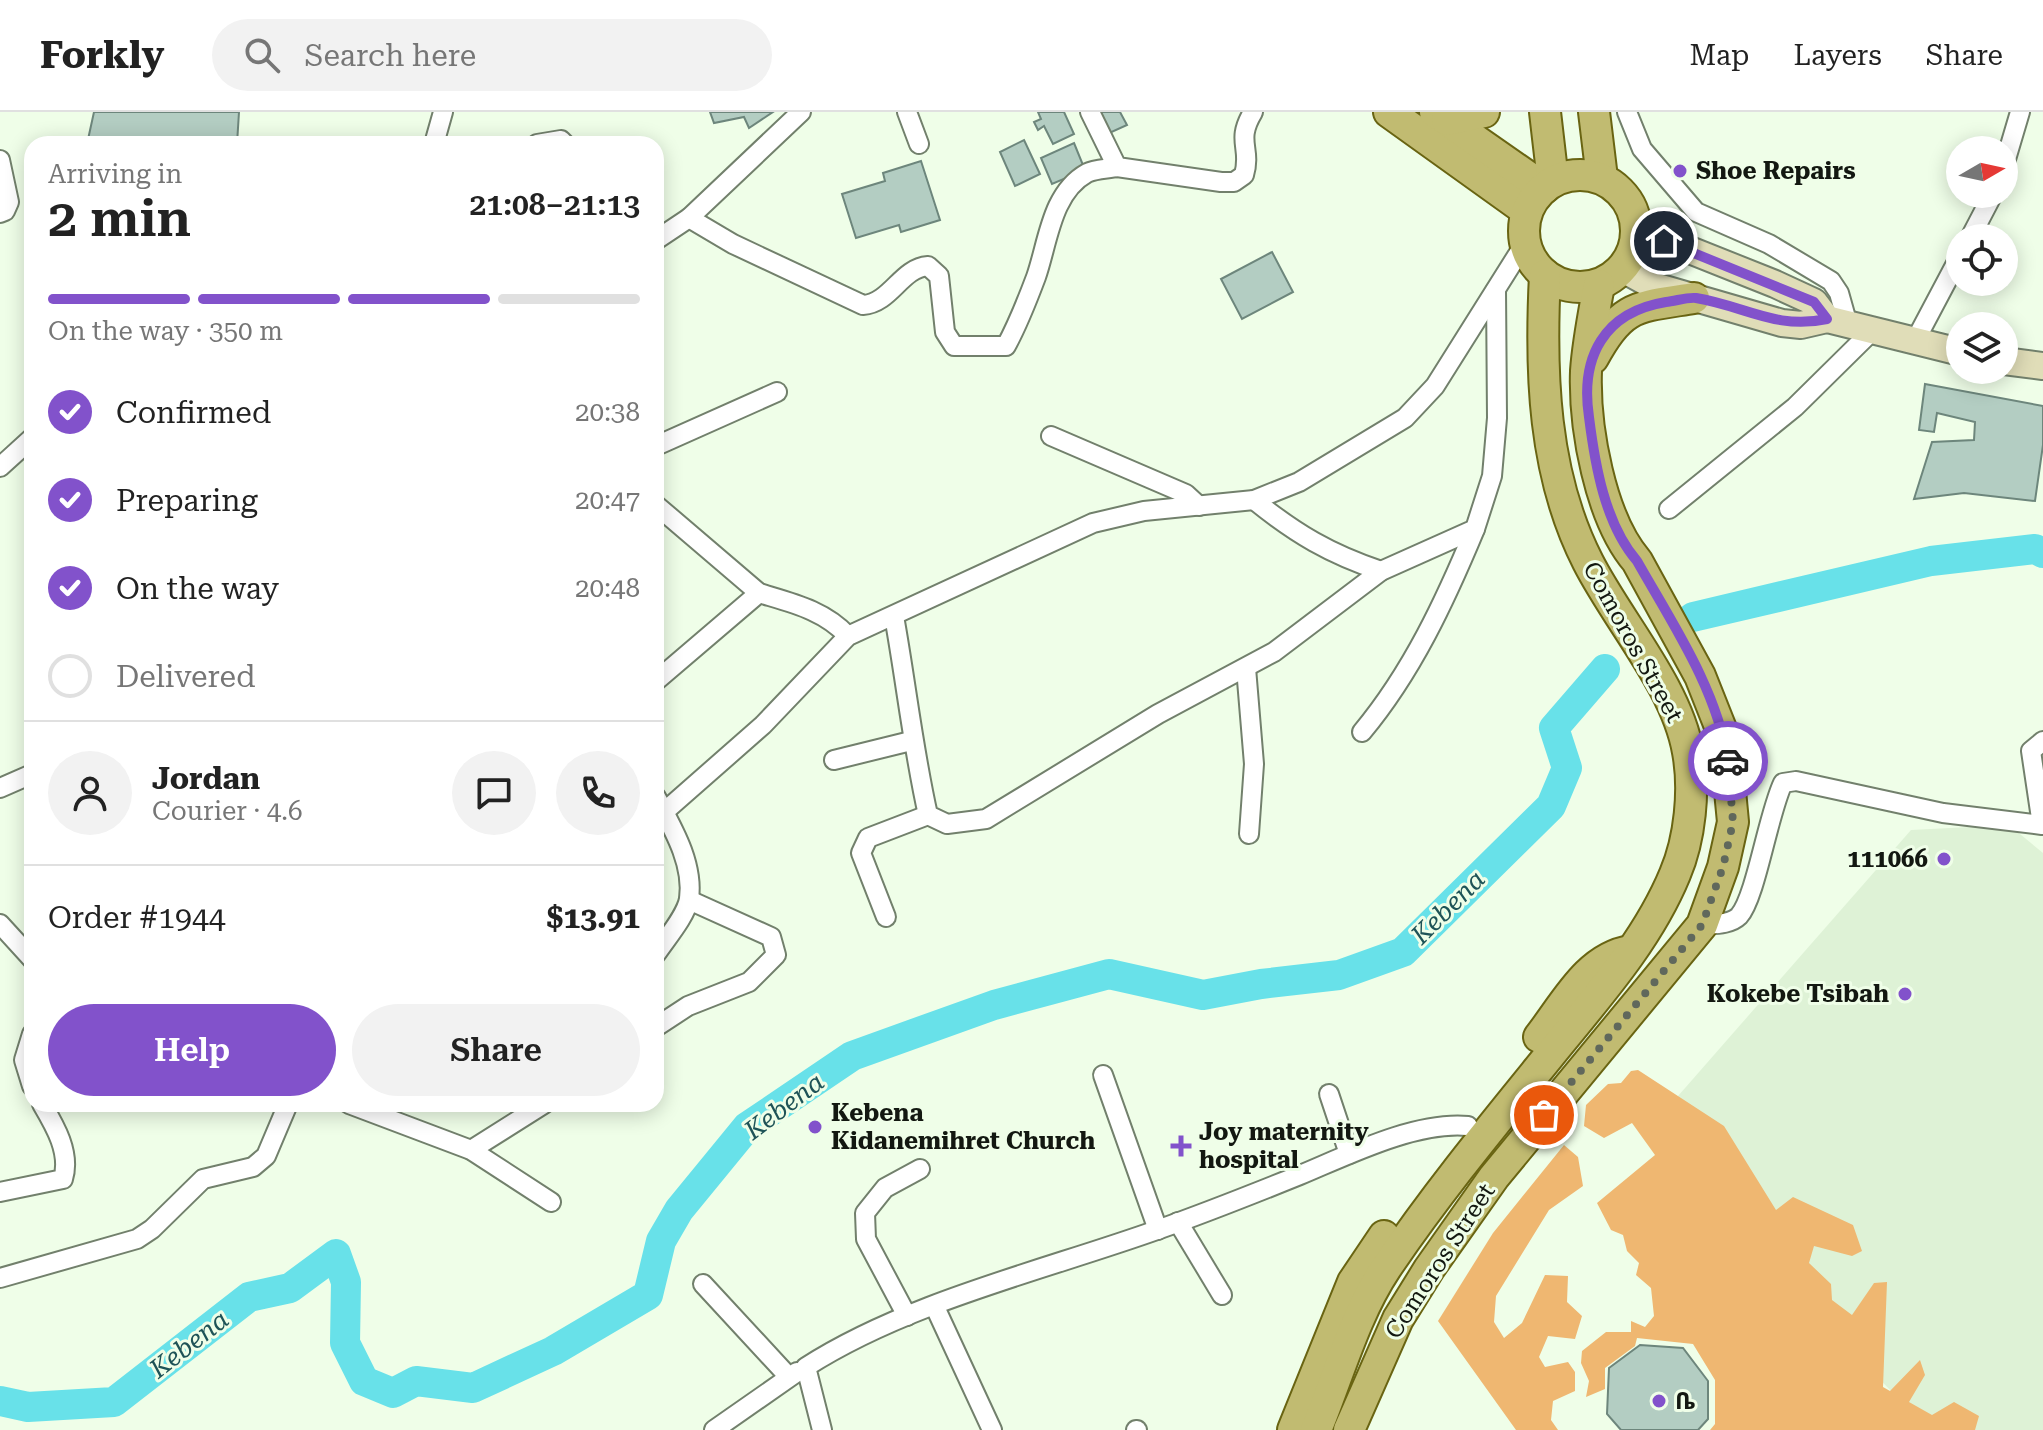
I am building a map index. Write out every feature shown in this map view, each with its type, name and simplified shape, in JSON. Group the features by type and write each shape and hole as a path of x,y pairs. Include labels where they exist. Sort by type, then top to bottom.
{"main road":[{"path":"1389,112 1542,193"},
{"path":"1441,116 1484,112"},
{"path":"1545,112 1542,193 1525,243 1532,260 1545,275 1570,286 1611,277 1654,286 1782,323 1849,326 1946,349"},
{"path":"1594,112 1602,178"},
{"path":"1441,116 1542,193"},
{"path":"1542,193 1577,175 1602,178 1628,200 1637,229 1635,243 1611,277"},
{"path":"1637,229 1775,284 1814,302 1849,326"},
{"name":"Comoros Street","path":"1316,1430 1384,1271 1630,951 1664,899 1677,871 1687,828 1688,751 1671,703 1588,562 1566,512 1552,452 1544,381 1545,275"},
{"name":"Comoros Street","path":"1349,1430 1398,1319 1445,1246 1551,1106 1702,925 1723,867 1733,822 1725,739 1700,676 1637,561 1627,549 1606,501 1593,452 1586,370 1611,277"},
{"path":"1586,370 1616,319 1636,308 1694,298"},
{"path":"2018,363 2043,366"},
{"path":"1293,1430 1353,1282 1468,1126 1594,966 1612,954 1630,951"}],"street":[{"path":"436,136 443,112"},
{"path":"664,235 689,218 801,112"},
{"path":"907,112 919,144"},
{"path":"1090,112 1117,167"},
{"path":"689,218 774,265 863,305 876,304 917,267 928,266 939,276 945,332 954,346 994,349 1006,346 1014,331 1036,275 1050,224 1065,193 1087,173 1117,167 1234,182 1244,175 1248,161 1243,129 1253,112"},
{"path":"1627,112 1642,149 1696,212 1769,244 1831,281 1839,293 1849,326 1795,407 1669,509"},
{"path":"2013,136 2020,112"},
{"path":"0,160 9,202 5,211 0,213"},
{"path":"664,802 763,725 848,636 1093,523 1144,511 1254,500 1299,482 1405,418 1435,386 1525,243"},
{"path":"1915,341 1946,282"},
{"path":"1362,732 1388,701 1427,635 1475,529 1492,476 1496,432 1496,290"},
{"path":"664,442 777,392"},
{"path":"1051,436 1186,494 1199,506"},
{"path":"0,467 24,445"},
{"path":"1254,500 1293,531 1334,555 1381,571"},
{"path":"664,512 759,593 812,609 835,622 848,636"},
{"path":"886,917 861,853 862,845 868,838 928,815 947,824 986,819 1158,714 1246,668 1381,571 1475,529"},
{"path":"664,674 759,593"},
{"path":"894,616 907,686 911,741 928,815"},
{"path":"1246,668 1254,764 1249,834"},
{"path":"834,760 911,741"},
{"path":"1702,925 1725,923 1739,916 1752,886 1783,783 1796,781 1943,813 2042,826 2031,751 2043,741"},
{"path":"0,788 24,778"},
{"path":"664,812 677,833 689,900 664,941"},
{"path":"664,1022 688,1006 749,982 776,955 771,937 689,900"},
{"path":"0,924 24,950"},
{"path":"1103,1075 1158,1230"},
{"path":"1329,1094 1349,1154"},
{"path":"0,1192 63,1179 66,1160 46,1112"},
{"path":"0,1278 137,1239 152,1229 203,1179 253,1167 266,1156 285,1112"},
{"path":"370,1112 471,1150 551,1202"},
{"path":"471,1150 531,1112"},
{"path":"714,1430 789,1377 907,1316 1158,1230 1349,1154 1428,1128 1468,1126"},
{"path":"907,1316 866,1239 865,1213 885,1188 920,1169"},
{"path":"1178,1222 1222,1295"},
{"path":"703,1284 789,1377"},
{"path":"935,1307 992,1430"},
{"path":"806,1367 822,1430"}],"shaded area":[{"name":"Kokebe Tsibah","path":"2009,825 2043,853 2043,1430 1929,1430 1643,1136 1911,830"},
{"path":"1638,1070 1724,1126 1776,1210 1793,1197 1853,1225 1862,1251 1852,1256 1814,1246 1809,1263 1831,1284 1832,1300 1852,1315 1874,1283 1887,1282 1883,1387 1890,1391 1920,1360 1925,1375 1909,1402 1932,1415 1954,1402 1979,1416 1975,1430 1710,1430 1715,1424 1715,1380 1693,1344 1637,1338 1635,1346 1605,1368 1605,1389 1586,1397 1589,1381 1581,1363 1582,1351 1606,1332 1631,1332 1631,1321 1645,1327 1654,1316 1651,1288 1636,1275 1639,1263 1627,1251 1623,1235 1611,1230 1597,1203 1655,1155 1632,1123 1604,1138 1584,1126 1586,1105 1608,1084 1621,1083 1631,1071"},
{"path":"1564,1145 1578,1157 1583,1186 1549,1210 1496,1296 1494,1322 1504,1338 1522,1323 1545,1275 1568,1276 1567,1302 1582,1316 1575,1339 1548,1336 1539,1357 1545,1367 1568,1362 1575,1372 1575,1391 1553,1401 1551,1420 1558,1430 1516,1430 1438,1321 1493,1233"}],"building":[{"path":"94,112 239,112 238,136 89,136"},
{"path":"710,112 773,112 749,128 744,117 714,123"},
{"path":"1038,112 1064,112 1074,134 1053,144 1044,126 1038,130 1034,122 1041,119"},
{"path":"1094,112 1120,112 1127,125 1105,135"},
{"path":"1024,140 1040,174 1015,186 1000,152"},
{"path":"1074,143 1085,170 1052,184 1041,158"},
{"path":"921,161 940,220 901,232 899,225 856,238 842,194 885,181 883,173"},
{"path":"1272,252 1293,292 1242,319 1221,279"},
{"path":"1925,384 2043,406 2043,445 2035,501 1964,493 1914,499 1932,442 1974,440 1975,422 1937,413 1934,432 1919,430"},
{"path":"1640,1345 1683,1348 1708,1381 1708,1419 1698,1430 1621,1430 1607,1414 1609,1368"}],"waterway":[{"name":"Kebena","path":"1693,617 1931,561 2035,549 2043,553"},
{"name":"Kebena","path":"0,1401 28,1407 114,1402 249,1297 290,1288 336,1254 346,1282 345,1343 364,1381 393,1393 416,1381 473,1388 553,1351 648,1295 661,1241 679,1210 747,1127 852,1056 994,1005 1109,974 1203,995 1261,984 1339,975 1403,952 1551,806 1567,768 1554,728 1605,669"}],"way so far":[{"path":"1544,1115 1702,925 1723,867 1733,822 1728,761"}],"place":[{"name":"Shoe Repairs","path":"1680,171"},
{"name":"111066","path":"1944,859"},
{"name":"Kokebe Tsibah","path":"1905,994"},
{"name":"Kebena Kidanemihret Church","path":"815,1127"},
{"name":"Joy maternity hospital","path":"1181,1146"},
{"name":"ቤ","path":"1659,1401"}],"route":[{"path":"1664,241 1814,302 1827,319 1801,325 1782,323 1694,298 1659,303 1636,308 1616,319 1586,370 1593,452 1606,501 1627,549 1637,561 1700,676 1725,739 1728,761"}]}
